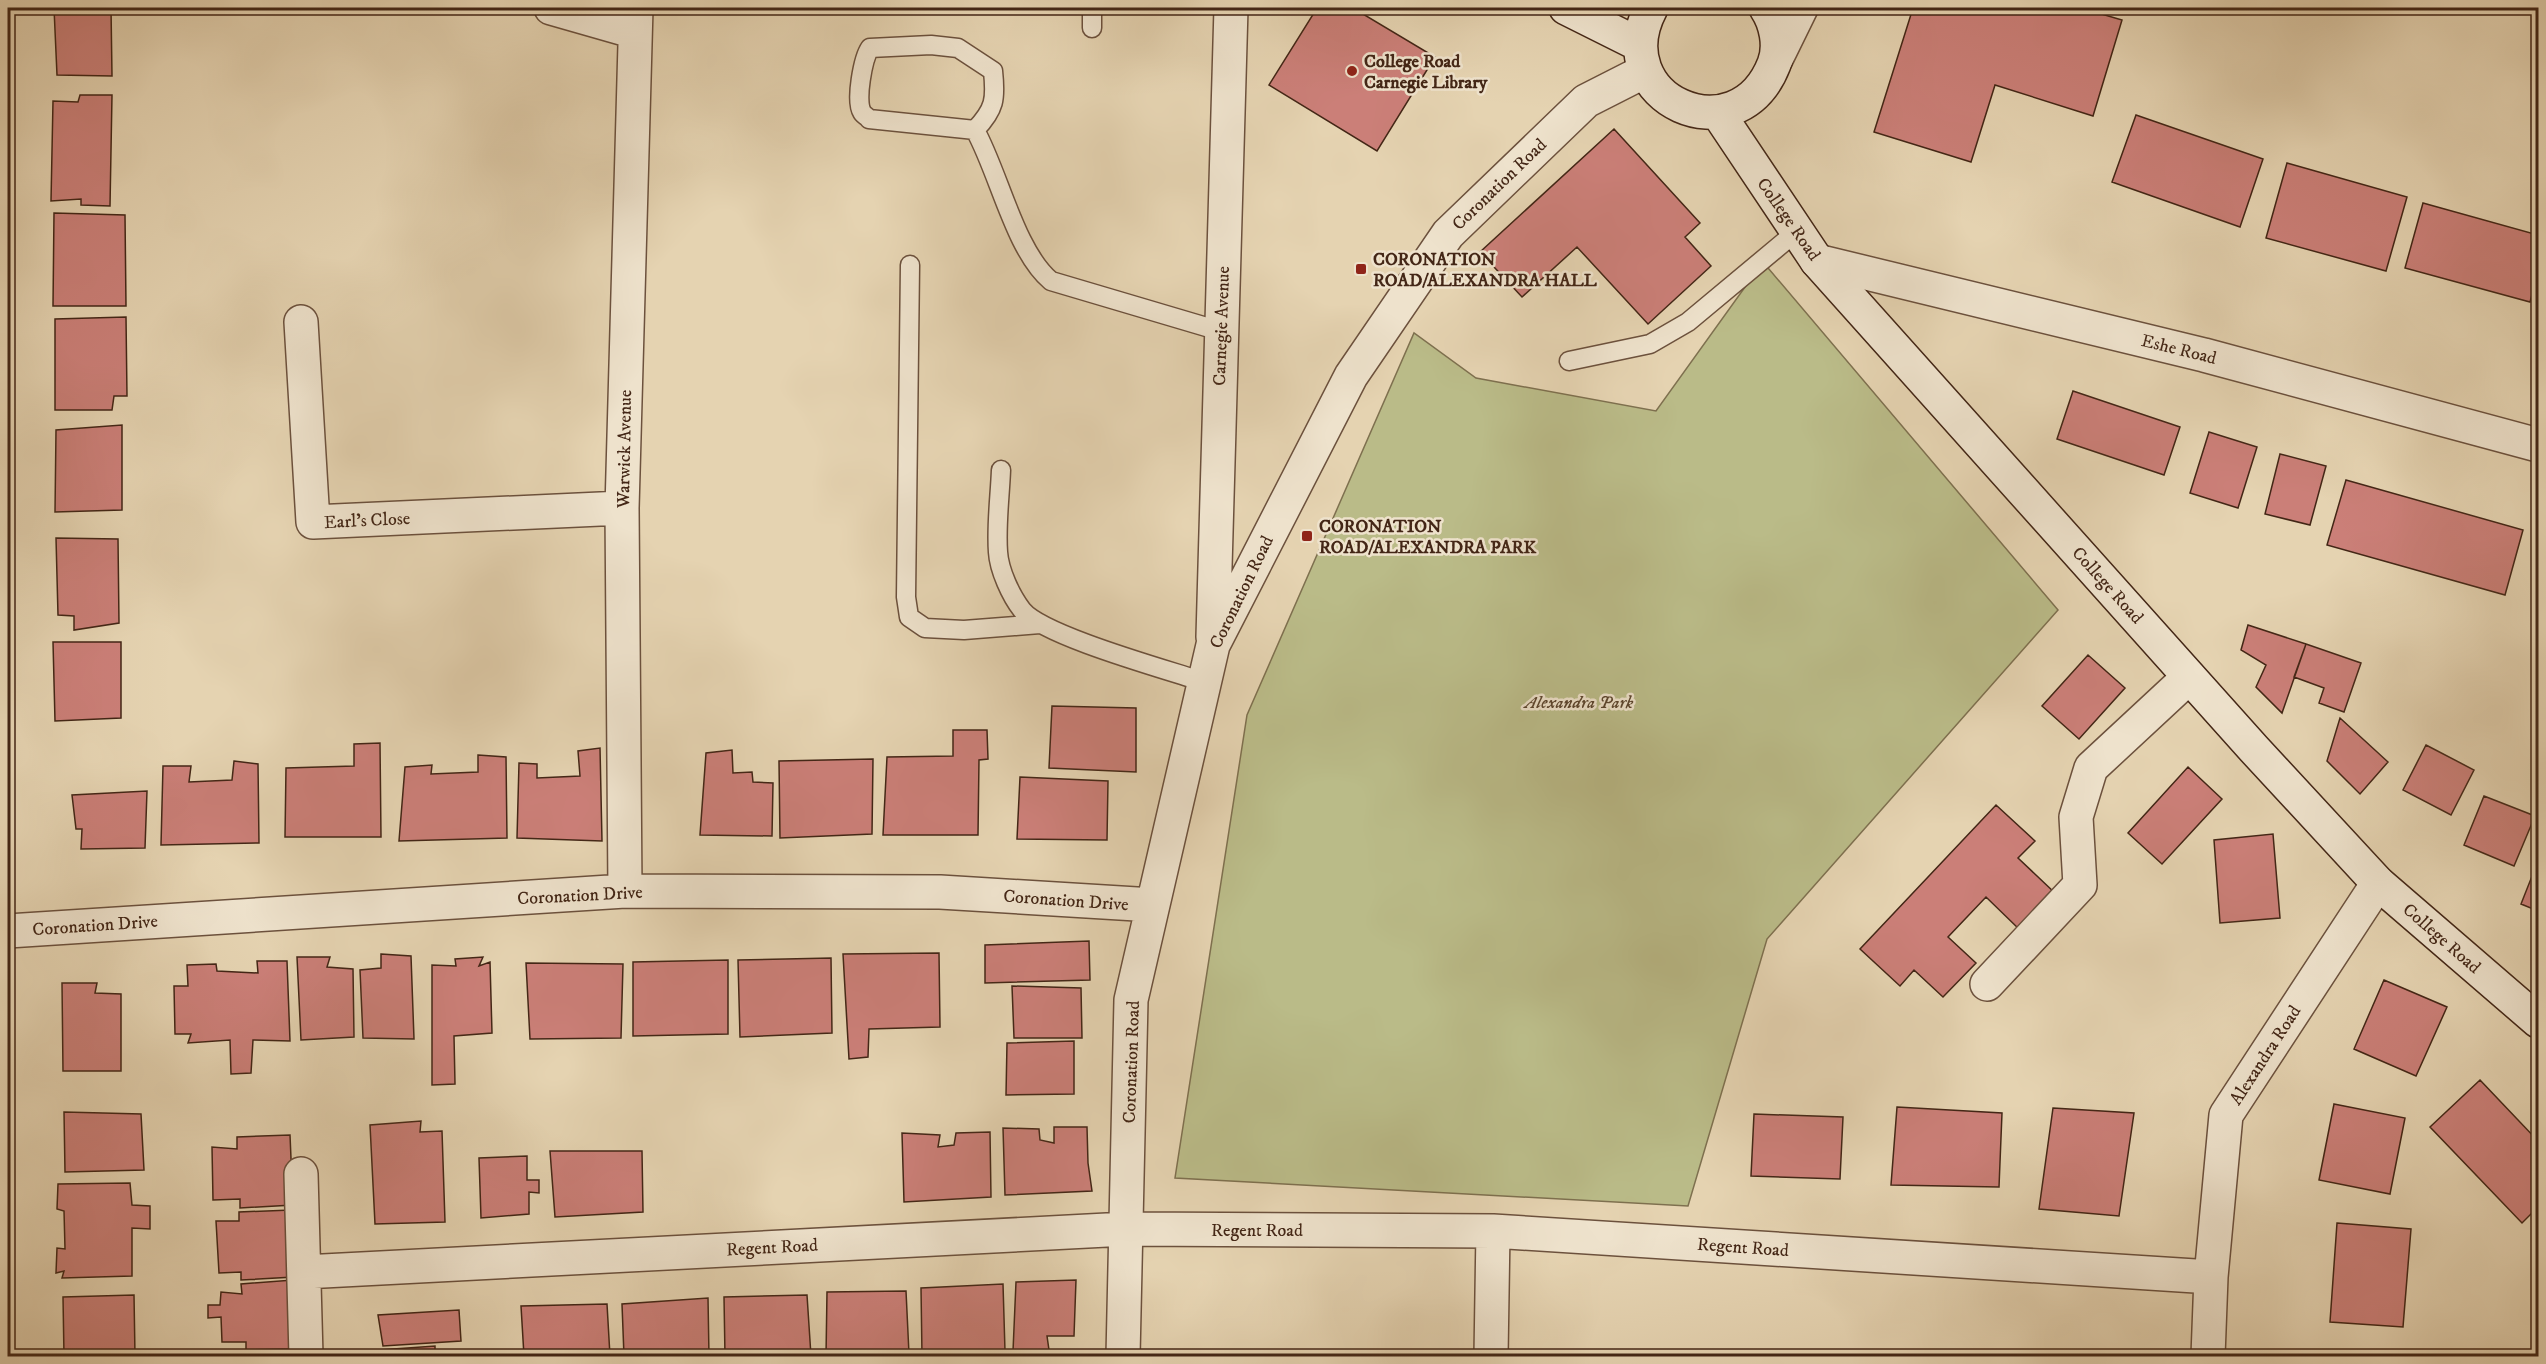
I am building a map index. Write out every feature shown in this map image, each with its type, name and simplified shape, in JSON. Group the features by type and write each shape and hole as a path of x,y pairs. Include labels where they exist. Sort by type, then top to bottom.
{"street":[{"path":"552,8 635,20"},
{"name":"Carnegie Avenue","path":"1213,645 1220,332 1231,8"},
{"path":"1566,8 1642,58"},
{"path":"1651,8 1642,26 1642,58 1656,90 1674,104 1695,112 1718,113 1738,107 1755,95 1768,79 1801,8"},
{"path":"1766,8 1777,37 1776,59"},
{"name":"Warwick Avenue","path":"625,891 622,508 635,20"},
{"name":"Coronation Road","path":"1123,1356 1131,1000 1213,645 1352,376 1448,234 1586,101 1642,58"},
{"name":"College Road","path":"1718,113 1817,261 2189,677 2378,882 2538,1021"},
{"name":"Eshe Road","path":"1817,261 2204,355 2538,445"},
{"name":"Earl's Close","path":"301,322 313,522 622,508"},
{"path":"1987,984 2080,885 2076,817 2091,768 2189,677"},
{"name":"Alexandra Road","path":"2208,1356 2211,1277 2226,1115 2378,882"},
{"name":"Coronation Drive","path":"8,931 625,891 940,892 1153,905"},
{"path":"301,1174 306,1356"},
{"name":"Regent Road","path":"304,1272 1126,1229 1493,1231 2211,1277"},
{"path":"1491,1356 1493,1231"}],"lane":[{"path":"1092,8 1092,28"},
{"path":"931,45 958,48 977,58 993,70 995,90 992,112 975,130 869,119 861,111 859,100 864,56 870,48 931,45"},
{"path":"975,130 990,157 1029,256 1040,272 1051,281 1220,332"},
{"path":"1569,361 1650,344 1688,322 1796,232"},
{"path":"910,265 906,587 909,617 926,628 964,630 1040,624"},
{"path":"1001,470 998,553 1006,580 1023,611 1040,624 1204,682"}],"green space":[{"name":"Alexandra Park","path":"1763,262 2058,610 1767,939 1688,1206 1175,1178 1247,715 1414,333 1476,378 1656,411"}],"building":[{"path":"54,8 111,8 112,76 57,75"},
{"name":"College Road Carnegie Library","path":"1317,8 1353,8 1435,57 1377,151 1269,85"},
{"path":"1913,8 2081,8 2122,20 2093,116 1995,85 1971,162 1874,132"},
{"path":"80,95 112,95 110,206 81,205 81,199 51,201 53,101 78,102"},
{"path":"2136,115 2263,159 2240,227 2112,182"},
{"path":"1614,129 1700,223 1685,237 1711,266 1648,324 1577,247 1522,297 1480,252"},
{"path":"2287,163 2407,197 2386,271 2266,238"},
{"path":"2423,203 2538,235 2538,272 2530,302 2405,268"},
{"path":"54,213 125,215 126,306 53,306"},
{"path":"126,317 127,396 114,396 112,410 55,410 55,319"},
{"path":"2073,391 2180,427 2164,475 2057,439"},
{"path":"122,425 122,510 55,512 56,430"},
{"path":"2209,432 2257,447 2238,508 2190,493"},
{"path":"2280,454 2326,466 2310,525 2265,514"},
{"path":"2346,480 2523,530 2505,595 2327,545"},
{"path":"56,538 118,539 119,623 74,630 74,616 58,615"},
{"path":"2248,625 2306,644 2282,713 2256,687 2266,665 2241,650"},
{"path":"53,642 121,642 121,718 55,721"},
{"path":"2306,644 2361,663 2344,712 2319,703 2324,688 2294,677"},
{"path":"2088,655 2125,688 2079,739 2042,706"},
{"path":"1052,706 1136,708 1136,772 1049,768"},
{"path":"2340,718 2388,762 2360,794 2327,761"},
{"path":"953,730 987,730 988,759 979,760 978,835 883,835 887,757 953,756"},
{"path":"380,743 381,837 285,837 286,768 354,766 354,744"},
{"path":"2426,745 2474,770 2451,815 2403,790"},
{"path":"600,748 602,841 517,838 519,763 537,764 537,778 580,776 578,751"},
{"path":"732,750 733,773 752,772 753,782 773,783 772,836 700,835 706,753"},
{"path":"478,755 506,757 507,838 399,841 405,767 432,765 431,774 478,772"},
{"path":"873,759 872,834 780,838 779,761"},
{"path":"234,761 258,764 259,843 161,845 163,766 191,766 189,782 232,780"},
{"path":"2188,767 2222,799 2162,864 2128,833"},
{"path":"1020,777 1108,781 1107,840 1017,839"},
{"path":"147,791 145,848 81,849 82,829 76,829 72,795"},
{"path":"2484,796 2535,816 2514,866 2464,845"},
{"path":"1996,805 2035,841 2018,858 2056,894 2021,931 1986,897 1948,937 1976,963 1943,997 1914,970 1900,986 1860,949"},
{"path":"2273,834 2280,918 2220,923 2214,840"},
{"path":"2538,861 2538,911 2521,904"},
{"path":"1089,941 1090,980 985,983 985,945"},
{"path":"939,953 940,1027 869,1029 868,1057 849,1059 843,954"},
{"path":"381,954 411,956 414,1039 363,1038 360,970 381,968"},
{"path":"297,957 330,957 327,967 353,969 354,1037 301,1040"},
{"path":"483,957 479,966 490,962 492,1033 454,1036 455,1084 432,1085 432,965 456,966 455,959"},
{"path":"831,958 832,1033 740,1037 738,960"},
{"path":"728,960 728,1034 633,1036 633,962"},
{"path":"257,961 287,961 290,1041 253,1040 251,1073 231,1074 230,1040 188,1043 191,1034 175,1034 174,986 188,986 187,965 216,964 217,971 258,973"},
{"path":"526,963 623,964 621,1038 530,1039"},
{"path":"2384,980 2447,1007 2416,1076 2354,1049"},
{"path":"62,983 97,983 95,993 121,994 121,1071 63,1071"},
{"path":"1012,986 1081,988 1082,1038 1014,1038"},
{"path":"1074,1041 1074,1094 1006,1095 1007,1043"},
{"path":"2480,1080 2538,1141 2538,1207 2522,1223 2430,1127"},
{"path":"2334,1104 2405,1118 2390,1194 2319,1180"},
{"path":"1897,1107 2002,1113 1999,1187 1891,1185"},
{"path":"2053,1108 2134,1113 2119,1216 2039,1209"},
{"path":"64,1112 141,1114 144,1170 65,1172"},
{"path":"1754,1114 1843,1117 1840,1179 1751,1176"},
{"path":"421,1121 420,1132 442,1131 445,1222 375,1224 370,1125"},
{"path":"1054,1127 1087,1127 1088,1163 1092,1191 1005,1195 1003,1128 1039,1129 1040,1140 1054,1143"},
{"path":"990,1132 991,1197 904,1202 902,1133 940,1135 938,1147 954,1145 956,1133"},
{"path":"290,1135 293,1205 240,1208 240,1199 213,1200 212,1147 237,1149 237,1137"},
{"path":"550,1151 642,1151 643,1212 555,1217"},
{"path":"527,1156 527,1180 539,1180 539,1193 529,1192 529,1214 481,1218 479,1158"},
{"path":"130,1183 132,1205 150,1206 150,1229 132,1228 132,1276 62,1278 64,1271 56,1273 57,1248 65,1249 64,1211 57,1209 58,1184"},
{"path":"291,1210 294,1277 241,1280 241,1272 219,1273 216,1221 239,1221 239,1212"},
{"path":"2337,1223 2411,1229 2403,1327 2330,1322"},
{"path":"293,1280 296,1349 246,1350 246,1342 222,1342 221,1317 208,1318 208,1305 220,1305 221,1292 242,1294 241,1284"},
{"path":"1076,1280 1074,1336 1047,1336 1049,1350 1013,1351 1016,1282"},
{"path":"1003,1284 1005,1351 955,1351 955,1356 922,1356 921,1288"},
{"path":"906,1291 909,1354 826,1356 827,1292"},
{"path":"134,1295 135,1356 64,1356 63,1297"},
{"path":"807,1295 811,1356 725,1356 724,1297"},
{"path":"708,1298 709,1356 624,1356 622,1304"},
{"path":"607,1304 610,1356 524,1356 521,1306"},
{"path":"459,1310 461,1341 383,1346 378,1315"},
{"path":"435,1346 435,1354 464,1356 381,1356 380,1350"},
{"path":"297,1352 297,1356 245,1356 246,1353"}],"place":[{"name":"College Road Carnegie Library","path":"1352,71"},
{"name":"CORONATION ROAD/ALEXANDRA HALL","path":"1361,269"},
{"name":"CORONATION ROAD/ALEXANDRA PARK","path":"1307,536"}]}
